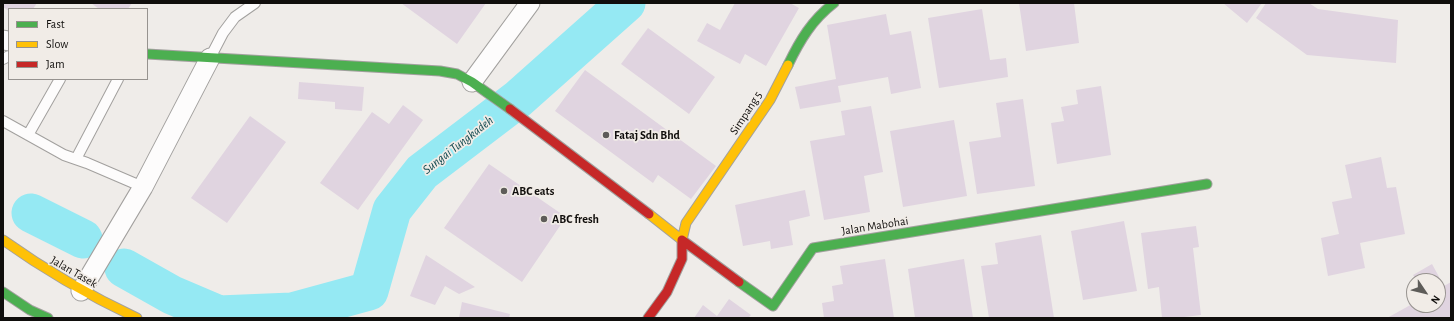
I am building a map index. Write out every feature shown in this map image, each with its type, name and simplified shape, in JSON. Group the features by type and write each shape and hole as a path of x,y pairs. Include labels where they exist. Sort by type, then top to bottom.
{"street":[{"path":"472,82 530,3"},
{"name":"Simpang 5","path":"682,240 686,223 771,98 803,35 826,9 834,3"},
{"path":"148,54 440,71 457,74 472,82 544,134 682,240 773,306"},
{"path":"81,291 143,186 210,58"},
{"name":"Jalan Mabohai","path":"773,306 813,248 1207,184"},
{"name":"Jalan Tasek","path":"3,240 48,271 81,291 137,318"},
{"path":"648,318 667,292 682,259 682,240"},
{"path":"3,292 30,314 48,318"}],"lane":[{"path":"210,58 223,33 235,17 255,3"},
{"path":"28,135 59,80"},
{"path":"76,159 117,80"},
{"path":"3,121 64,155 143,186"},
{"path":"773,306 778,318"}],"building":[{"path":"3,3 37,3 34,8 8,8 8,10 3,7"},
{"path":"91,3 132,3 129,8 98,8"},
{"path":"401,3 486,3 457,44"},
{"path":"735,3 790,3 799,8 766,66 745,54 740,64 697,41 707,23 720,30"},
{"path":"1019,3 1074,3 1079,43 1026,51"},
{"path":"1223,3 1262,3 1247,23"},
{"path":"1266,3 1309,3 1318,9 1398,20 1396,63 1307,55 1256,18"},
{"path":"982,9 990,60 1006,58 1008,77 939,88 928,18"},
{"path":"886,14 890,35 911,31 921,88 891,94 888,77 838,86 841,102 800,109 795,87 836,79 827,25"},
{"path":"648,28 715,77 689,114 621,64"},
{"path":"585,70 716,166 691,199 658,175 653,183 555,111"},
{"path":"299,82 364,87 362,111 335,109 335,102 298,99"},
{"path":"1101,86 1111,155 1057,164 1051,123 1064,121 1061,107 1078,104 1076,90"},
{"path":"1023,99 1035,186 977,194 969,142 1001,137 996,103"},
{"path":"403,105 423,120 358,210 320,183 372,112 389,124"},
{"path":"871,106 883,172 864,176 870,212 824,220 810,141 845,135 841,111"},
{"path":"250,116 286,142 227,223 191,198"},
{"path":"954,120 967,196 903,207 890,131"},
{"path":"1381,157 1387,188 1396,187 1405,234 1360,243 1365,268 1328,276 1321,238 1339,234 1332,202 1352,198 1345,165"},
{"path":"489,164 566,217 522,282 444,228"},
{"path":"805,190 810,216 789,221 793,245 771,249 770,241 743,246 735,205"},
{"path":"1124,221 1137,291 1083,300 1071,231"},
{"path":"1196,226 1199,247 1193,248 1201,315 1162,318 1159,287 1148,289 1141,233"},
{"path":"1041,235 1054,318 989,318 981,266 998,264 995,243"},
{"path":"426,255 475,287 459,294 445,286 435,305 410,296"},
{"path":"885,259 894,318 824,318 822,303 834,301 832,286 843,284 840,266"},
{"path":"964,259 973,318 915,318 908,269"},
{"path":"1432,264 1437,273 1416,273"},
{"path":"1451,282 1451,318 1387,318 1406,307 1406,313 1446,313 1446,285"},
{"path":"729,299 751,315 748,318 694,318 703,305 717,316"},
{"path":"462,302 510,314 509,318 459,318"}],"waterway":[{"name":"Sungai Tungkadeh","path":"124,268 172,295 219,315 292,312 369,291 392,210 422,172 518,99 626,3"},
{"name":"Sungai Tungkadeh","path":"31,213 83,239"}],"traffic: fast":[{"path":"788,65 807,31 819,16 834,3"},
{"path":"148,54 440,71 457,74 472,82 510,109"},
{"path":"739,282 773,306 813,248 1207,184"},
{"path":"3,292 30,310 48,318"}],"traffic: slow":[{"path":"649,214 682,240 686,223 770,100 788,65"},
{"path":"3,240 68,282 137,318"}],"traffic: jam":[{"path":"510,109 649,214"},
{"path":"648,318 667,292 682,259 682,240 739,282"}],"place":[{"name":"Fataj Sdn Bhd","path":"606,135"},
{"name":"ABC eats","path":"504,191"},
{"name":"ABC fresh","path":"544,219"}]}
